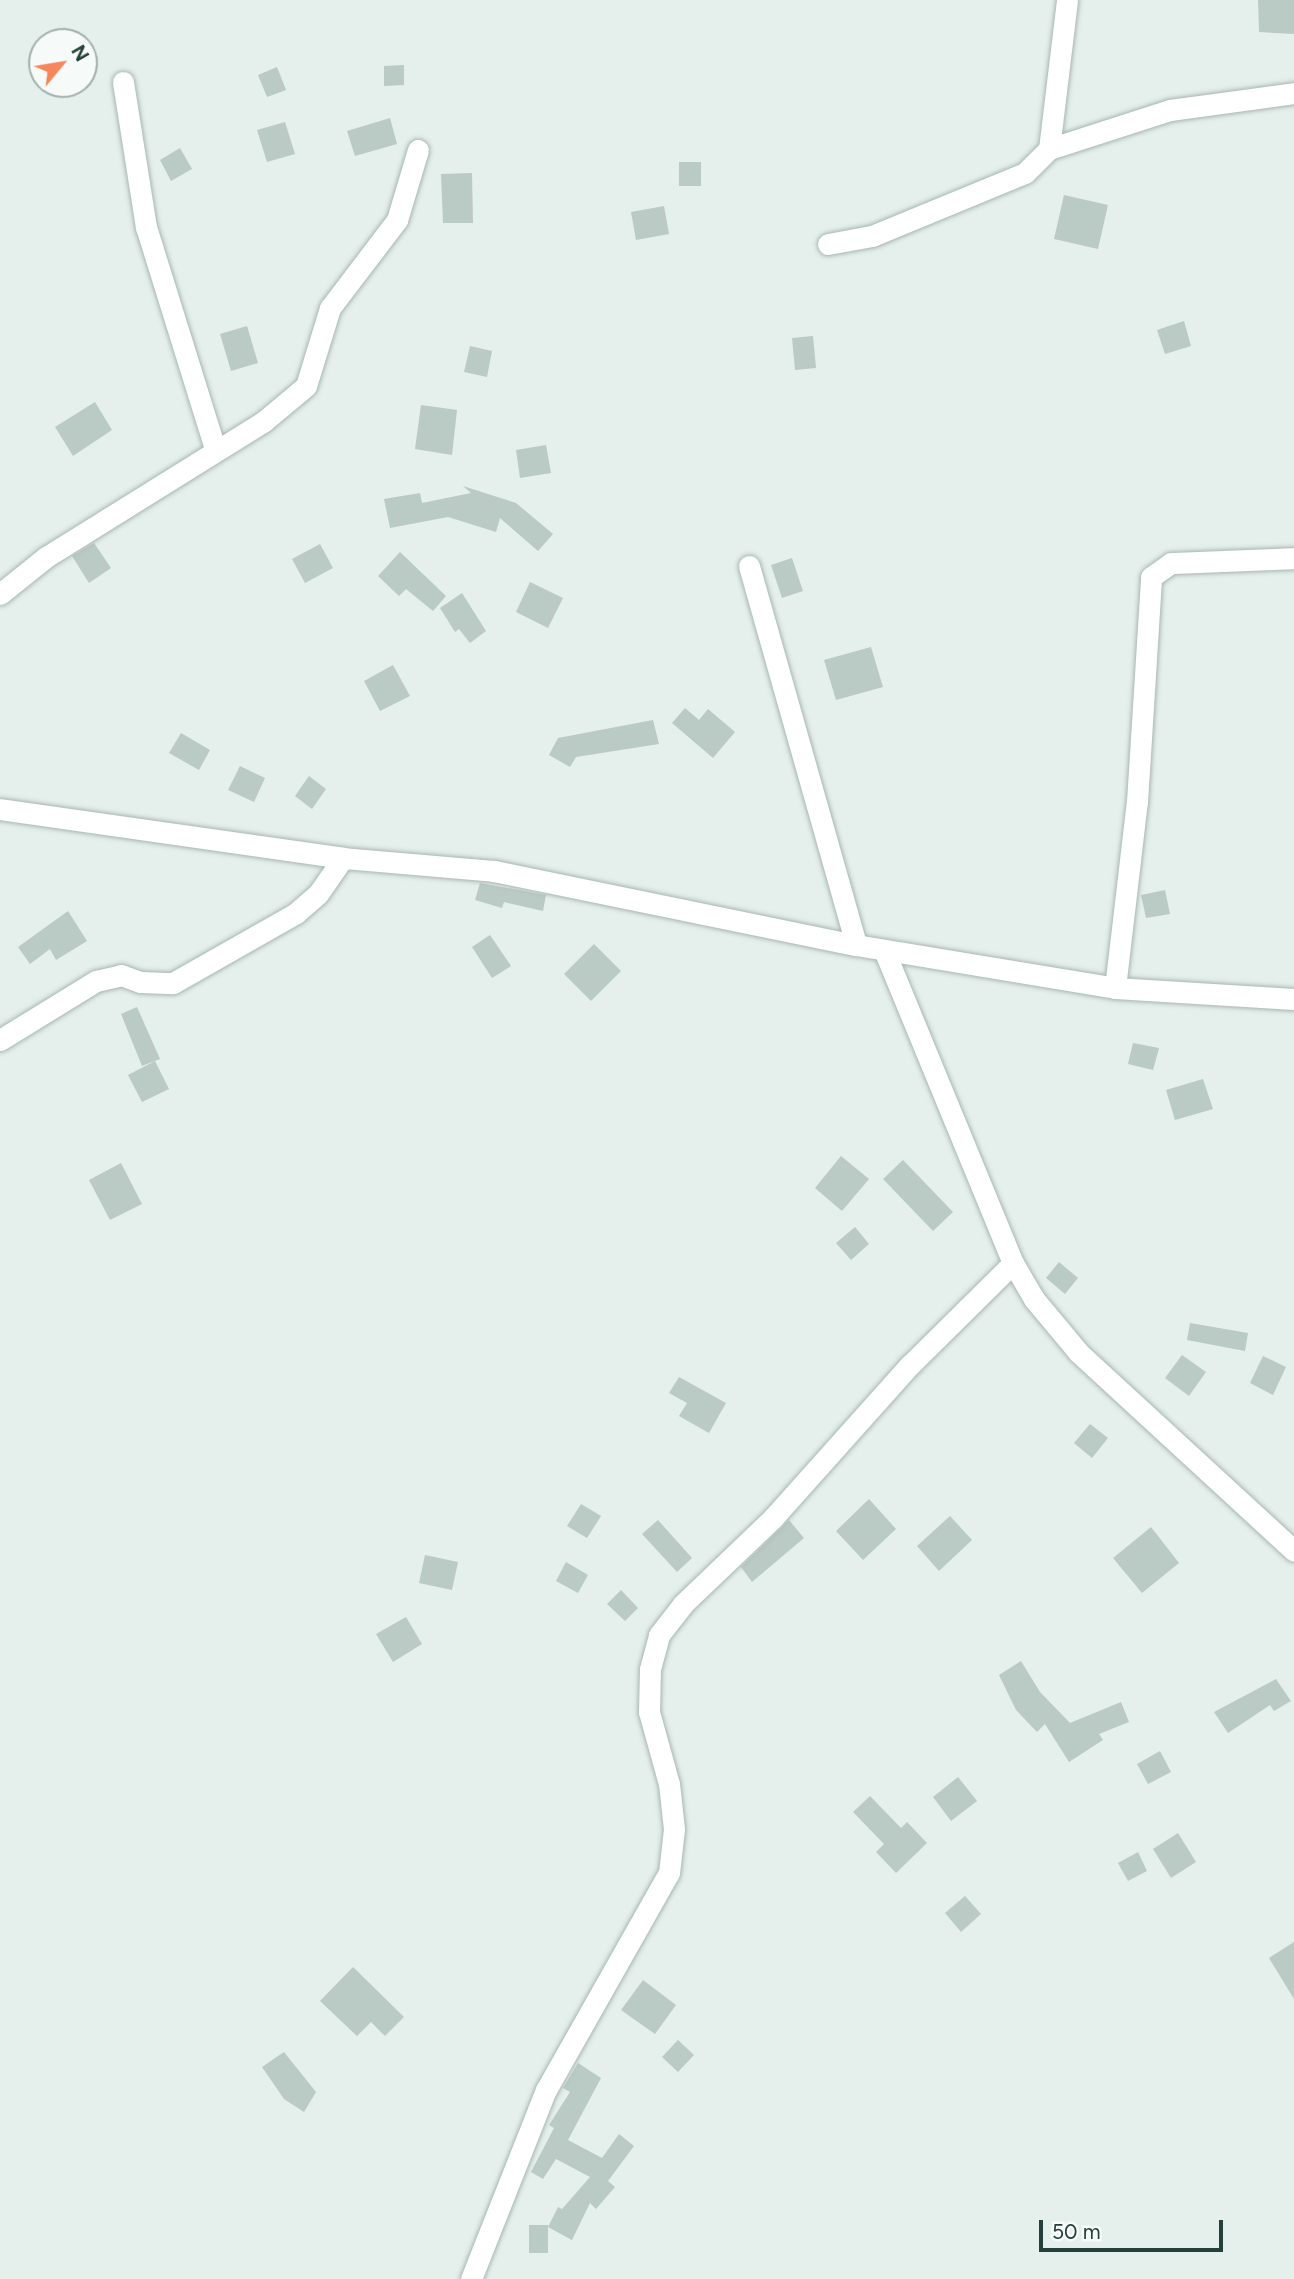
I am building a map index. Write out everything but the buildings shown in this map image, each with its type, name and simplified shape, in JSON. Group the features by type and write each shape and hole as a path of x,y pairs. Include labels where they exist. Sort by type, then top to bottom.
{"street":[{"path":"1049,149 1067,0"},
{"path":"122,82 146,227 215,448"},
{"path":"828,244 872,236 1025,173 1049,149 1170,110 1294,93"},
{"path":"0,594 46,557 215,448 263,422 306,386 330,309 397,220 418,150"},
{"path":"1115,988 1137,802 1151,577 1171,564 1294,558"},
{"path":"749,566 856,945"},
{"path":"0,809 342,858 494,871 856,945 1115,988 1294,999"},
{"path":"0,1040 96,981 121,975 140,982 173,983 296,913 318,894 342,858"},
{"path":"884,950 1013,1263 1034,1298 1079,1353 1294,1551"},
{"path":"471,2279 546,2090 669,1873 674,1829 669,1784 649,1712 650,1669 659,1635 682,1604 773,1518 910,1365 1013,1263"}]}
